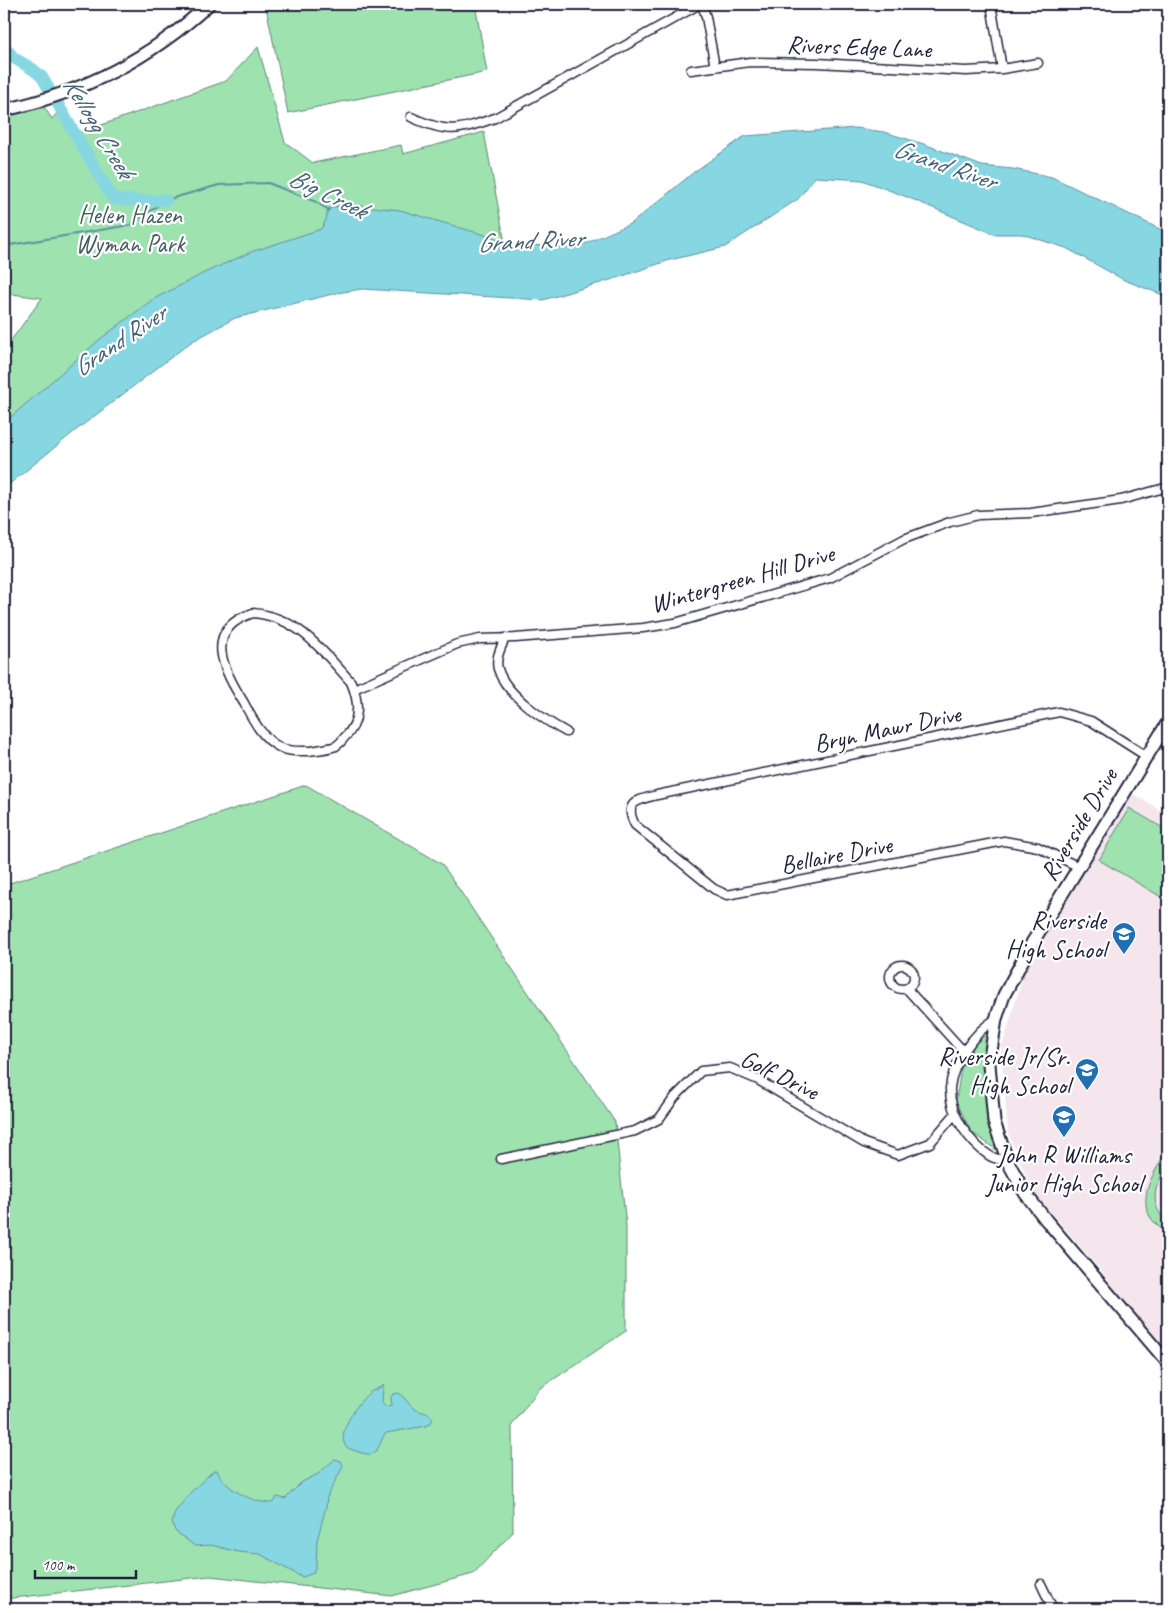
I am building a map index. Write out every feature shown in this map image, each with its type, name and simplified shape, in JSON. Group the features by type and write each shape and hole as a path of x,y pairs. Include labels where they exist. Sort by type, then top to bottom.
{"main road":[{"path":"4,110 30,105 78,89 140,57 170,37 209,4"},
{"name":"Riverside Drive","path":"1168,722 1032,943 1004,995 996,1019 989,1064 994,1122 1008,1162 1025,1193 1168,1364"}],"street":[{"path":"411,117 432,127 452,130 495,118 701,4 706,17 715,67"},
{"path":"992,4 1002,69"},
{"name":"Rivers Edge Lane","path":"691,70 750,62 816,63 966,71 1002,69 1038,63"},
{"name":"Wintergreen Hill Drive","path":"354,689 457,644 480,638 505,638 643,628 675,623 830,578 904,539 949,522 978,515 1031,513 1120,500 1168,487"},
{"path":"252,613 266,614 283,620 305,633 351,682 354,689 357,710 356,720 350,732 337,745 304,751 280,748 261,732 227,675 221,652 223,638 230,626 241,616 252,613"},
{"path":"505,638 498,657 497,667 503,681 519,698 547,721 566,732"},
{"name":"Bryn Mawr Drive","path":"630,809 638,800 657,795 1059,712 1091,721 1146,756"},
{"name":"Bellaire Drive","path":"630,809 631,818 635,825 714,888 727,895 1004,841 1038,847 1079,867"},
{"path":"906,989 964,1052"},
{"path":"996,1019 985,1026 964,1052 954,1072 950,1087 951,1101 955,1114 979,1147 991,1157 1008,1162"},
{"name":"Golf Drive","path":"501,1160 636,1131 659,1119 675,1097 701,1071 730,1068 758,1080 864,1142 898,1155 930,1143 955,1114"},
{"path":"1041,1584 1053,1609"}],"shaded area":[{"name":"Riverside Jr/Sr. High School","path":"1132,793 1168,815 1168,1359 1103,1273 1033,1192 1008,1133 1001,1050 1024,972"}],"green space":[{"path":"274,4 475,4 487,72 288,113 266,7"},
{"name":"Helen Hazen Wyman Park","path":"258,47 285,142 313,163 401,145 403,154 484,132 509,264 272,288 4,460 4,350 42,298 4,293 4,116 44,107 52,119 58,112 73,135 226,81"},
{"path":"306,785 442,864 615,1122 626,1226 626,1331 539,1389 512,1425 513,1532 473,1574 392,1596 210,1576 4,1599 4,885"},
{"path":"1129,808 1168,831 1168,901 1099,860"},
{"path":"989,1033 1001,1153 971,1132 956,1101 961,1068 976,1043"},
{"path":"1168,1149 1167,1169 1157,1185 1155,1197 1160,1214 1168,1223 1168,1233 1156,1224 1149,1214 1146,1204 1150,1182"}],"water":[{"name":"Grand River","path":"856,128 884,132 924,144 982,166 1013,169 1052,177 1168,233 1168,297 1124,280 1066,248 1022,234 994,234 862,180 815,177 798,199 725,247 670,260 543,300 362,289 337,293 235,318 191,342 75,431 7,486 4,491 4,423 99,340 152,300 206,272 251,252 321,229 326,220 328,209 345,204 400,210 515,244 575,248 632,223 694,172 745,136"},
{"path":"383,1384 382,1401 384,1406 392,1405 391,1398 393,1394 399,1393 413,1408 427,1413 433,1419 426,1426 386,1433 377,1450 371,1454 364,1454 346,1446 343,1440 344,1432 352,1414 363,1399"},
{"path":"335,1459 341,1461 343,1466 327,1497 317,1540 316,1565 313,1573 303,1577 260,1554 238,1552 211,1545 195,1546 175,1531 172,1522 175,1512 191,1492 213,1471 217,1470 225,1483 240,1493 256,1500 271,1503 277,1497 285,1499 302,1482 318,1474"}],"waterway":[{"name":"Kellogg Creek","path":"4,46 14,58 42,77 113,199 139,201 166,200"},
{"name":"Big Creek","path":"4,246 130,225 166,200 219,185 268,183 314,201 329,210"}],"place":[{"name":"Riverside High School","path":"1124,955"},
{"name":"Riverside Jr/Sr. High School","path":"1087,1091"},
{"name":"John R Williams Junior High School","path":"1064,1138"}]}
